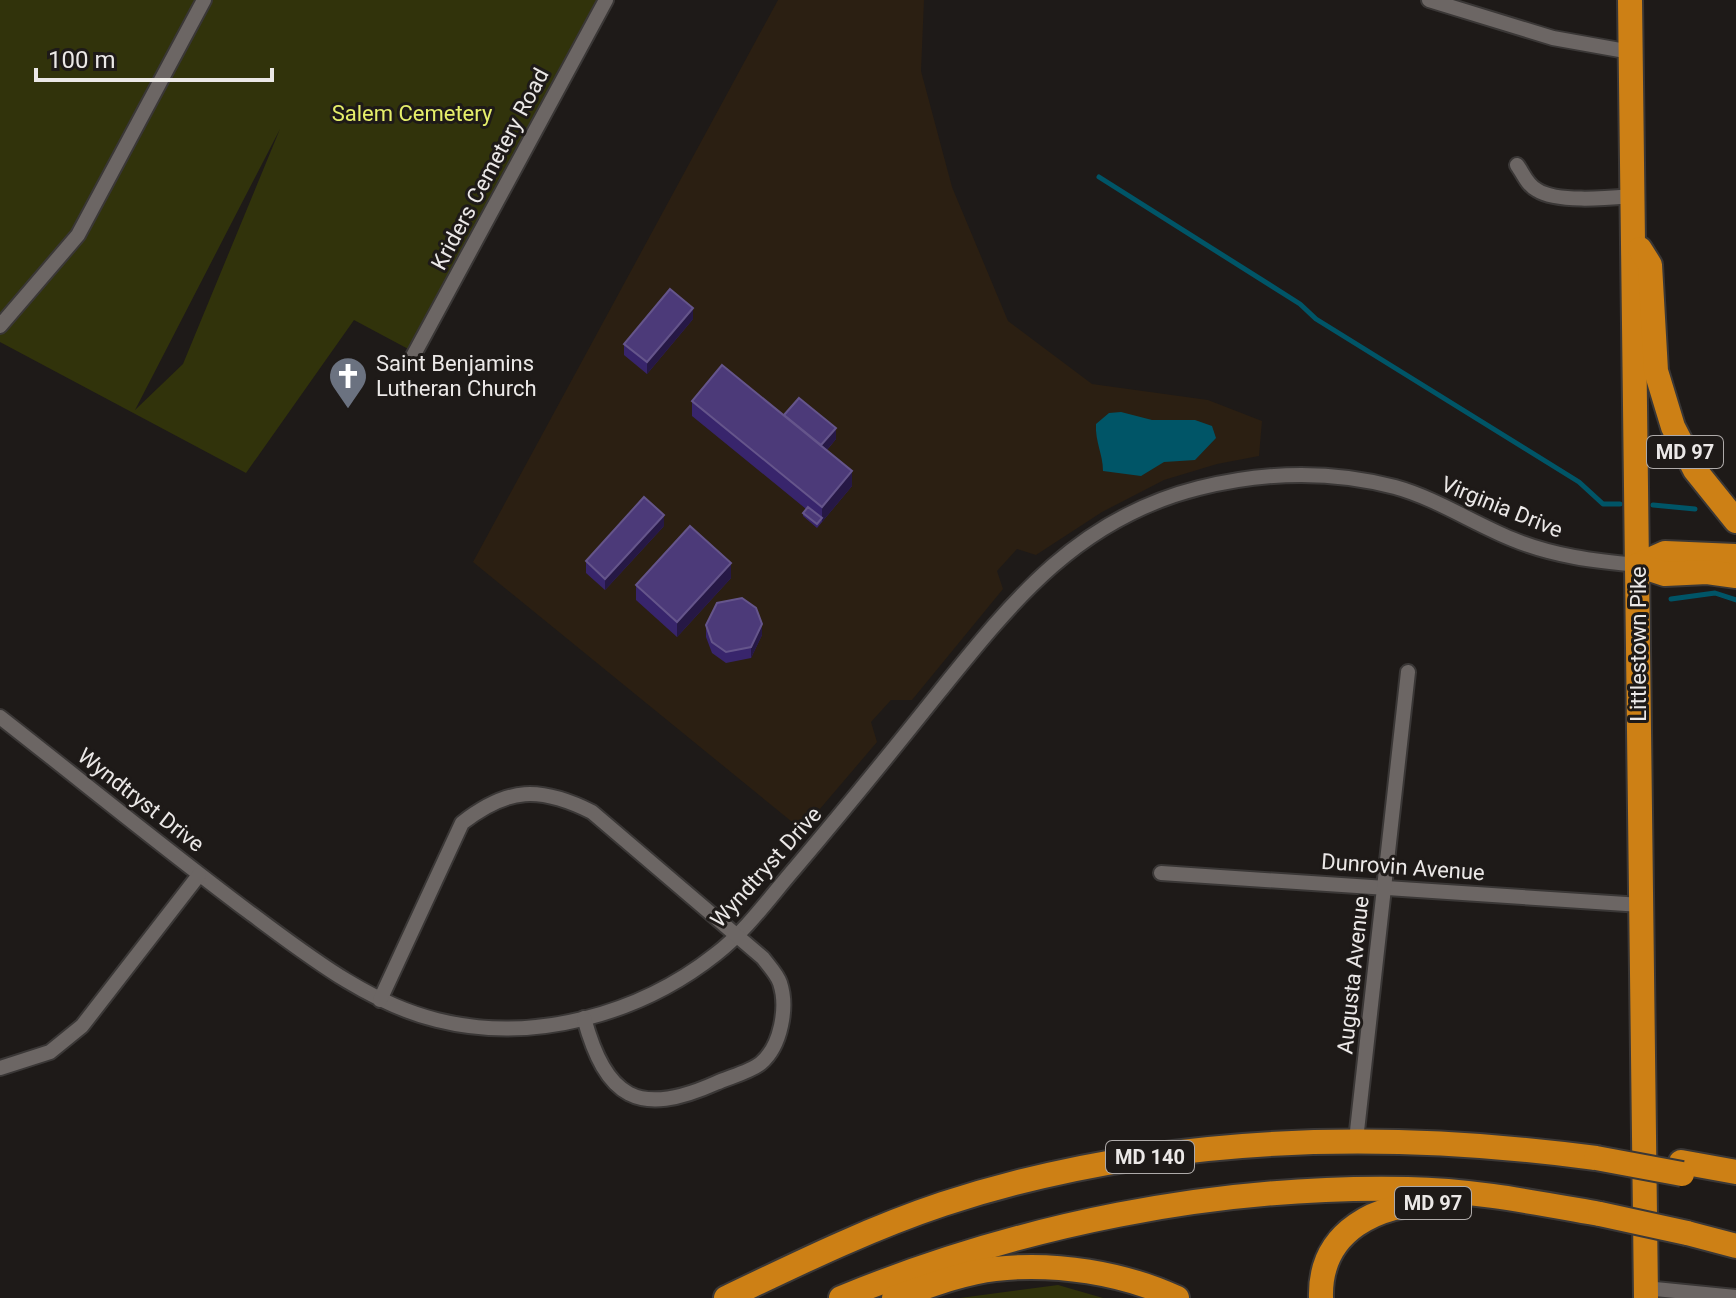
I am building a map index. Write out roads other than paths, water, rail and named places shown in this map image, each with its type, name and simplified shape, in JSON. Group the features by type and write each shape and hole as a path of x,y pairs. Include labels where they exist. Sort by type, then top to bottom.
{"highway":[{"name":"Littlestown Pike","path":"1630,0 1644,1295"},
{"name":"MD 97","path":"1634,241 1650,265 1656,371 1673,427 1695,470 1736,521"},
{"path":"1638,565 1665,553 1736,556"},
{"path":"1638,565 1665,574 1707,572 1736,576"},
{"name":"MD 140","path":"726,1298 889,1224 1009,1185 1182,1152 1356,1140 1596,1151 1682,1168 1736,1188"},
{"path":"1682,1168 1736,1172"},
{"name":"MD 140","path":"841,1298 999,1242 1180,1204 1272,1195 1410,1189 1489,1195 1600,1214"},
{"name":"MD 97","path":"1321,1298 1325,1266 1334,1244 1358,1222 1374,1214 1425,1203 1600,1214 1736,1246"},
{"path":"894,1298 970,1275 1017,1268 1093,1273 1177,1298"}],"street":[{"path":"0,326 78,235 204,0"},
{"name":"Kriders Cemetery Road","path":"412,358 606,0"},
{"path":"1429,0 1553,38 1631,52"},
{"path":"1517,165 1528,182 1546,194 1601,198 1633,196"},
{"name":"Wyndtryst Drive","path":"0,717 199,875 284,938 380,1000 436,1020 500,1030 584,1018 618,1009 671,986 737,935 840,817 1027,586 1088,537 1161,499 1244,479 1278,475 1325,476 1399,488"},
{"name":"Virginia Drive","path":"1399,488 1516,541 1554,554 1638,565"},
{"name":"Augusta Avenue","path":"1356,1140 1408,672"},
{"path":"380,1000 462,823 483,807 511,796 536,793 561,797 592,812 763,958 780,981 782,1020 775,1042 761,1063 687,1096 661,1102 635,1097 613,1082 597,1062 584,1018"},
{"name":"Dunrovin Avenue","path":"1161,873 1641,905"},
{"path":"0,1068 50,1052 82,1026 199,875"},
{"path":"1644,1295 1736,1297"}],"water":[{"path":"1121,412 1152,420 1195,420 1212,426 1216,438 1195,460 1164,462 1141,476 1103,471 1096,424 1109,413"}],"waterway":[{"path":"1099,177 1300,304 1316,319 1579,482 1603,504 1620,504"},
{"path":"1653,505 1695,509"},
{"path":"1671,599 1715,593 1736,600"}],"place":[{"name":"Saint Benjamins Lutheran Church","path":"348,410"}],"park label":[{"name":"Salem Cemetery","path":"412,113"}]}
